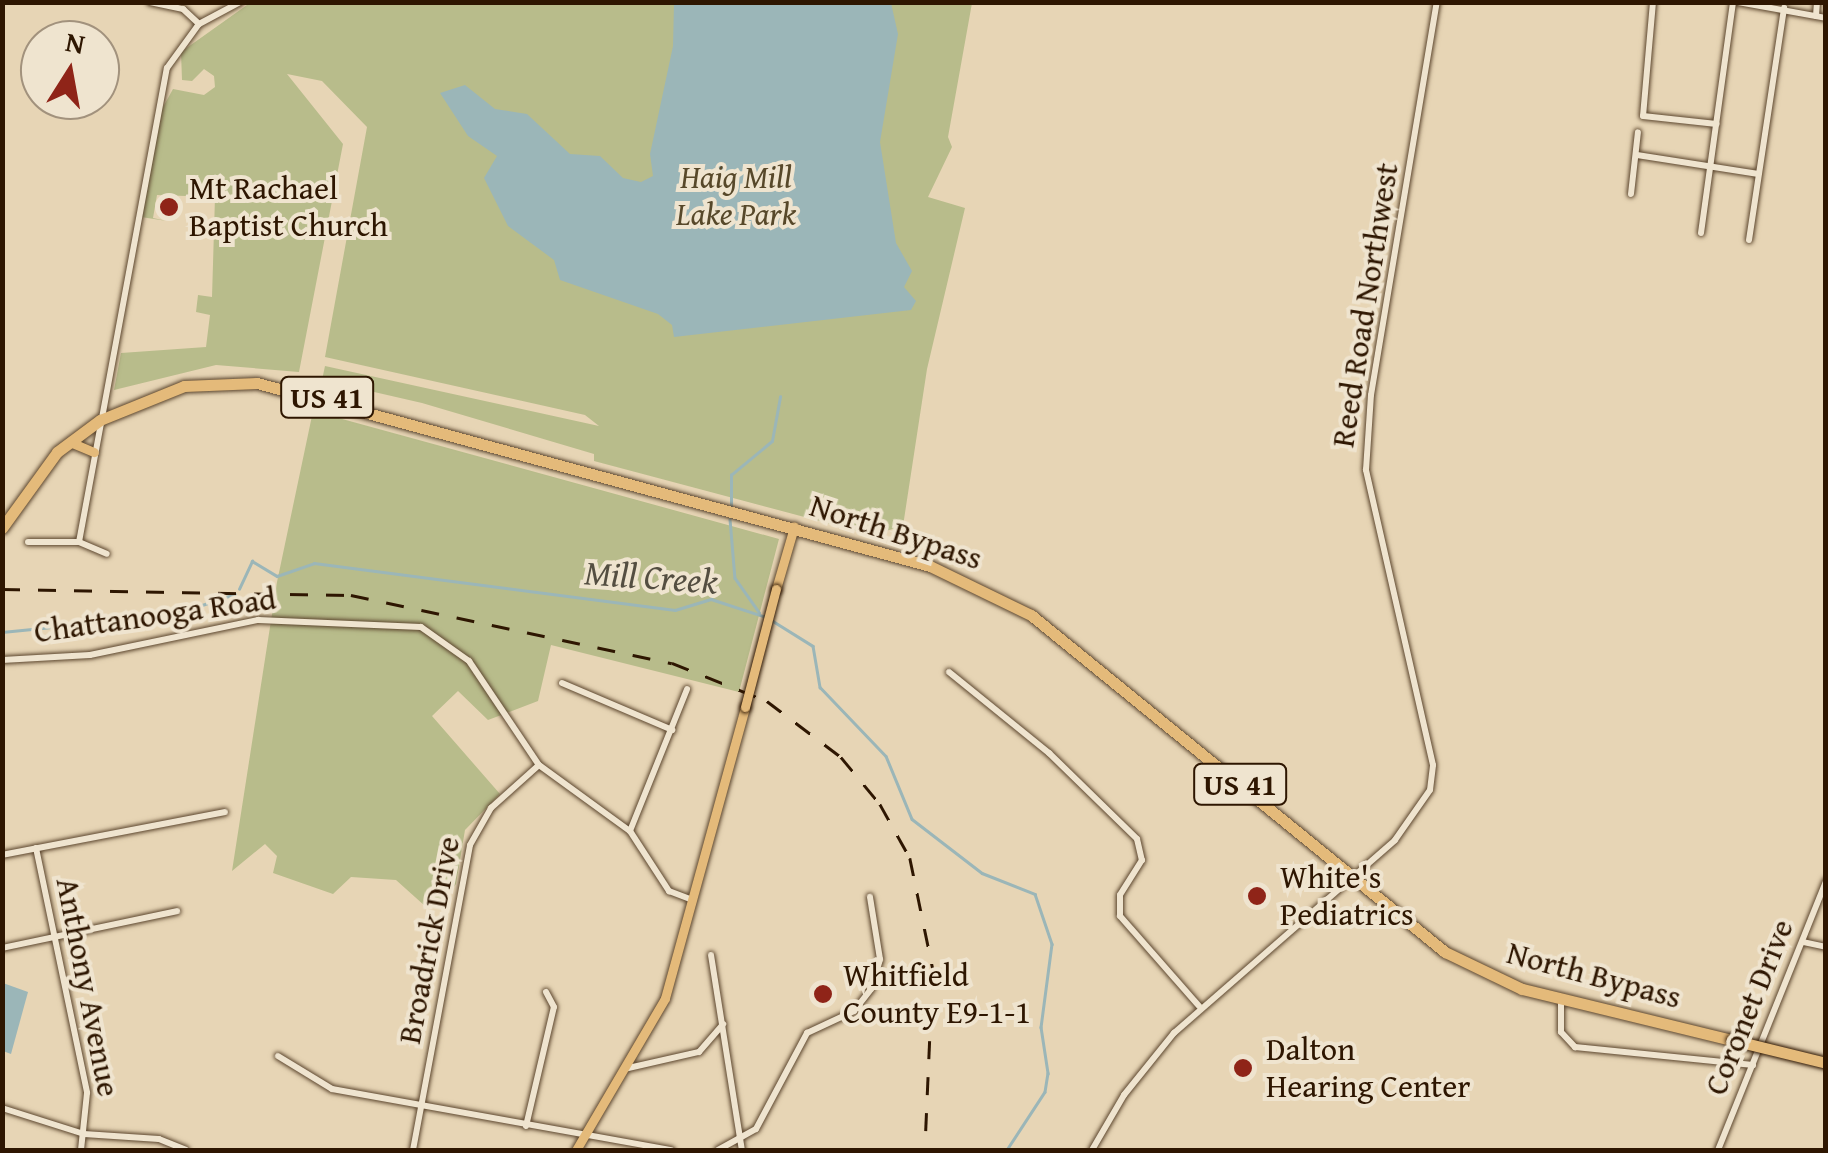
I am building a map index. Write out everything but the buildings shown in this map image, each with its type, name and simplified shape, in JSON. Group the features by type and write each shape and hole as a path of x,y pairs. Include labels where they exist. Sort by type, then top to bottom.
{"highway":[{"name":"North Bypass","path":"2,528 33,481 70,442 100,420 184,386 257,382 794,526 930,566 1030,615 1446,952 1493,978 1561,1000 1826,1063"}],"main road":[{"path":"70,442 94,452"},
{"path":"576,1150 665,998 794,526"}],"street":[{"path":"150,2 182,9 199,24"},
{"path":"79,542 162,87 173,56 199,24 240,2"},
{"name":"Reed Road Northwest","path":"1092,1150 1141,1072 1199,1006 1419,814 1432,775 1366,470 1371,394 1437,2"},
{"path":"1653,2 1641,112 1717,124"},
{"path":"1701,233 1735,2 1826,18"},
{"path":"1816,16 1818,2"},
{"path":"1749,240 1784,8"},
{"path":"1632,194 1638,132"},
{"path":"1638,155 1759,174"},
{"path":"28,542 79,542 106,554"},
{"name":"Chattanooga Road","path":"2,660 90,655 258,620 421,627 469,661 539,764 630,831 669,890 693,900"},
{"path":"949,672 1049,753 1137,839 1142,860 1120,895 1120,916 1199,1006"},
{"path":"562,683 672,730"},
{"path":"630,831 687,689"},
{"name":"Broadrick Drive","path":"414,1150 470,844 491,808 539,764"},
{"path":"2,855 225,812"},
{"name":"Anthony Avenue","path":"36,848 88,1093 81,1150"},
{"name":"Coronet Drive","path":"1718,1150 1826,881"},
{"path":"742,1146 807,1033 854,1011 870,989 880,959 870,897"},
{"path":"2,948 176,911"},
{"path":"1803,942 1826,948"},
{"path":"712,954 742,1146"},
{"path":"526,1126 554,1007 546,992"},
{"path":"1561,1000 1562,1032 1575,1047 1753,1064"},
{"path":"624,1070 698,1052 724,1023"},
{"path":"278,1056 332,1089 581,1138 672,1150"},
{"path":"2,1108 84,1134 159,1139 186,1150"},
{"path":"718,1150 742,1146"}],"green space":[{"name":"Haig Mill Lake Park","path":"972,3 948,137 952,147 928,197 965,208 927,369 903,526 872,535 594,461 594,454 422,403 322,380 325,366 599,426 585,415 325,357 367,127 322,81 287,74 343,144 299,372 216,365 114,390 121,353 206,347 210,315 196,312 198,295 212,297 215,197 157,195 153,218 167,221 141,217 162,109 173,89 204,95 215,87 214,76 204,69 192,81 182,80 181,52 247,5"},
{"path":"313,411 779,539 739,692 551,645 538,701 488,720 458,691 432,716 500,794 465,830 456,884 439,908 425,906 396,880 351,877 333,894 273,873 277,856 265,844 232,871 277,582"}],"water":[{"path":"674,3 891,3 898,34 880,142 896,243 912,271 904,287 916,301 911,310 674,337 672,325 658,314 560,280 554,260 508,226 484,178 497,156 468,136 440,93 465,85 495,109 527,114 570,154 600,156 623,178 641,182 653,176 650,154 673,46"},
{"path":"3,983 28,992 11,1054 3,1051"}],"waterway":[{"path":"731,506 731,475 772,441 780,397"},
{"path":"730,519 735,578 759,612"},
{"name":"Mill Creek","path":"239,589 252,561 277,576 314,563 675,610 711,599 766,617"},
{"name":"Mill Creek","path":"2,632 172,615 235,594"},
{"name":"Mill Creek","path":"773,621 813,646 820,687 886,756 912,819 982,873 1035,894 1052,944 1041,1027 1048,1073 1045,1092 1007,1150"}],"railway":[{"path":"2,589 351,595 672,663 767,701 841,757 880,804 910,858 933,969 925,1150"}],"place":[{"name":"Mt Rachael Baptist Church","path":"169,207"},
{"name":"White's Pediatrics","path":"1257,896"},
{"name":"Whitfield County E9-1-1","path":"823,994"},
{"name":"Dalton Hearing Center","path":"1243,1068"}]}
